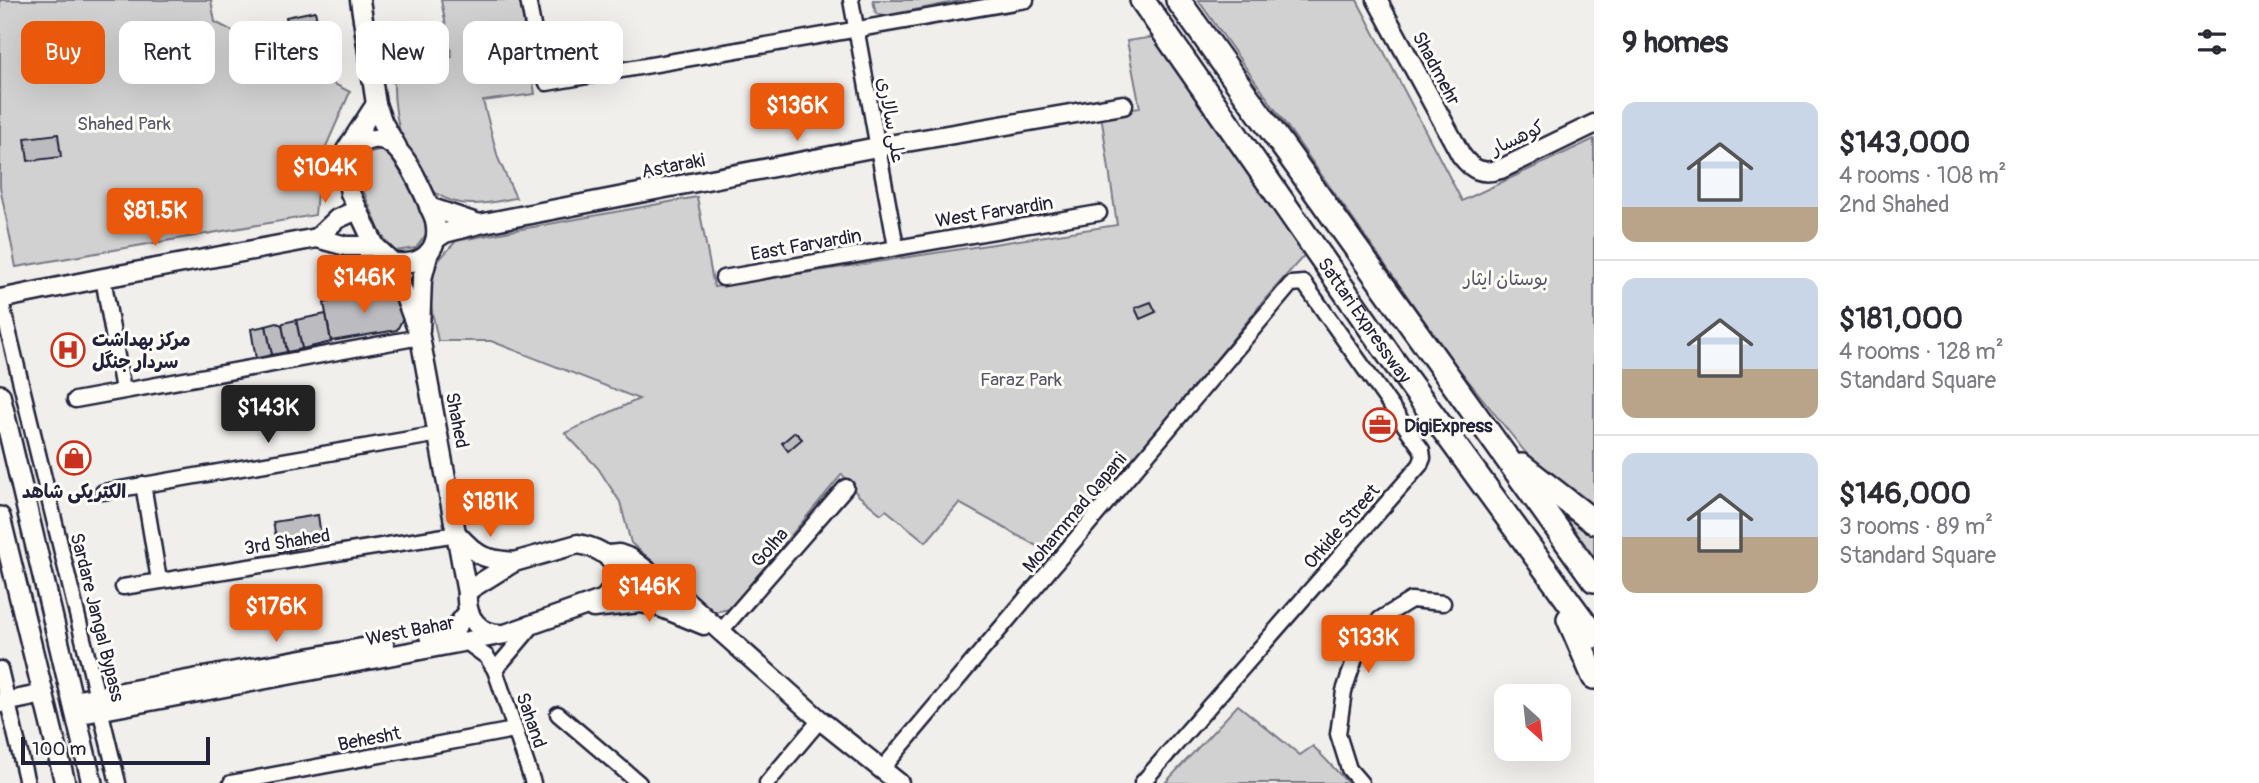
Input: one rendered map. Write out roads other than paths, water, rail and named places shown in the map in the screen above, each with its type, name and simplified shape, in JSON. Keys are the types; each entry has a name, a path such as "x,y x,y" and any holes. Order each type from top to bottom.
{"highway":[{"name":"Sattari Expressway","path":"1142,0 1392,359 1594,636"},
{"name":"Sattari Expressway","path":"1178,0 1594,580"},
{"path":"1500,447 1594,522"},
{"path":"1548,576 1594,677"}],"main road":[{"path":"0,395 92,783"},
{"path":"0,517 65,783"}],"street":[{"path":"360,0 376,104 383,123 429,206 437,228 422,279 420,337"},
{"path":"528,0 541,67 547,83 1027,0"},
{"name":"علی سالاری","path":"851,0 896,247"},
{"name":"Shadmehr","path":"1377,0 1461,155"},
{"path":"376,104 346,150 348,186 375,246 392,262 420,337"},
{"name":"Astaraki","path":"392,262 411,263 445,233 479,223 877,147 1123,105"},
{"name":"کوهسار","path":"1461,155 1469,166 1478,172 1489,173 1594,124"},
{"path":"345,168 354,148 365,140 379,138 397,147"},
{"path":"429,206 479,223"},
{"path":"317,238 337,219 357,210"},
{"name":"West Farvardin","path":"896,247 1099,213"},
{"path":"0,298 317,238 346,246 375,246"},
{"name":"East Farvardin","path":"723,278 896,247"},
{"path":"103,278 123,390"},
{"name":"Mohammad Qapani","path":"882,769 1291,284 1298,282"},
{"name":"Orkide Street","path":"1142,783 1420,465 1423,458 1422,450 1312,293 1304,283 1298,282"},
{"name":"Sardare Jangal Bypass","path":"0,298 118,783"},
{"path":"75,400 420,337"},
{"name":"Shahed","path":"420,337 467,602"},
{"path":"103,492 439,434"},
{"path":"143,484 159,580"},
{"name":"Golha","path":"720,632 846,487"},
{"path":"457,534 474,552 489,559 514,562 578,544 590,546 609,555 619,554 650,572 682,597 820,720 899,783"},
{"name":"3rd Shahed","path":"123,587 457,534"},
{"path":"580,609 604,599 611,591 615,568 609,555"},
{"name":"West Bahar","path":"74,708 452,632 482,580 514,562"},
{"path":"1361,783 1349,769 1338,734 1344,691 1360,643 1380,619 1411,600 1443,603"},
{"path":"467,602 475,624 495,635 505,634"},
{"path":"580,609 640,603 655,605 720,632"},
{"name":"West Bahar","path":"99,703 505,634 580,609"},
{"path":"465,641 487,657 495,670 533,625"},
{"path":"0,669 4,703 27,783"},
{"name":"Sahand","path":"495,670 533,783"},
{"path":"4,703 44,694"},
{"path":"558,714 639,783"},
{"path":"767,783 820,720"},
{"name":"Behesht","path":"231,783 514,730"}],"place":[{"name":"مرکز بهداشت سردار جنگل","path":"68,350"},
{"name":"DigiExpress","path":"1380,425"},
{"name":"الکتریکی شاهد","path":"74,458"}],"park label":[{"name":"Shahed Park","path":"124,123"},
{"name":"بوستان ایثار","path":"1506,278"},
{"name":"Faraz Park","path":"1021,379"}]}
